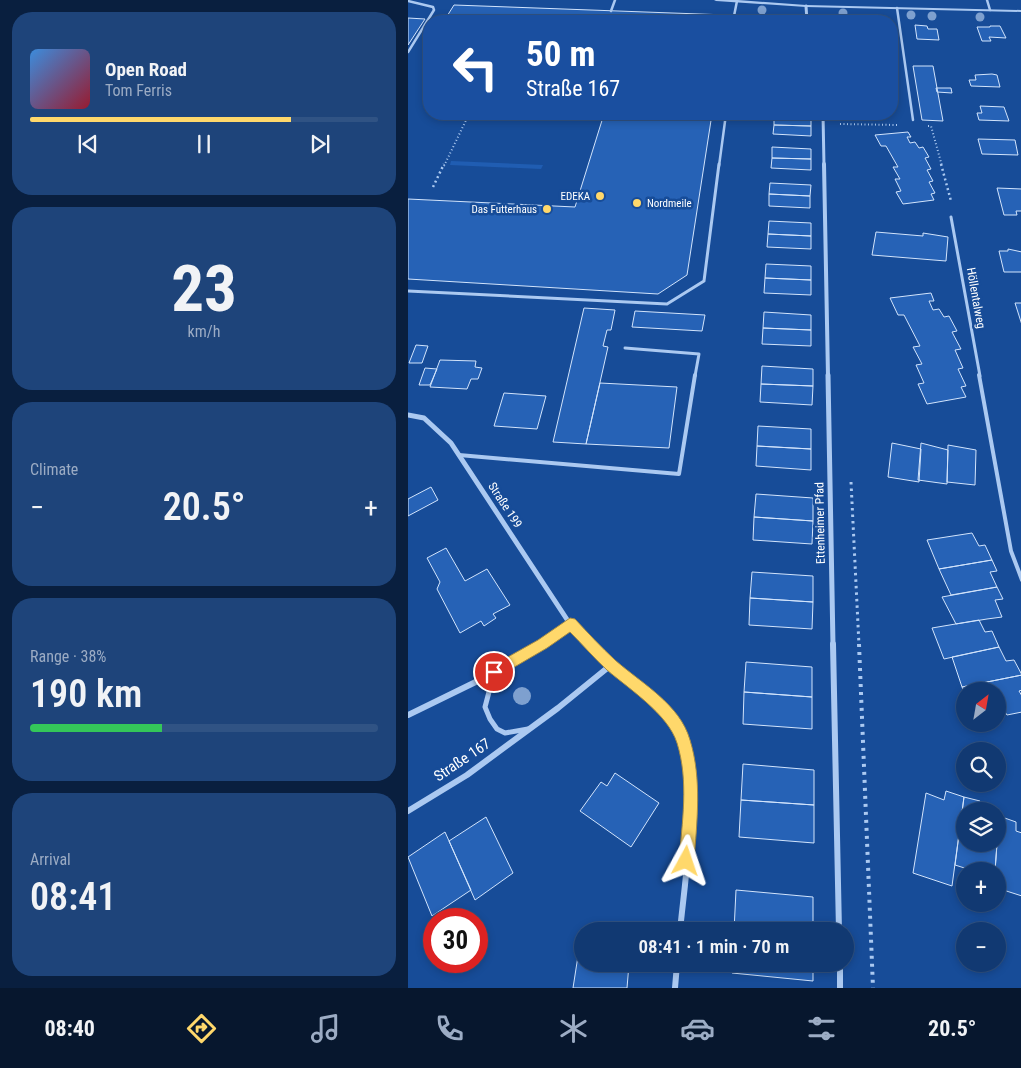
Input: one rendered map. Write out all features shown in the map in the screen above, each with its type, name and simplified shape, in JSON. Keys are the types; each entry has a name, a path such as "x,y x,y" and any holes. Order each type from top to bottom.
{"street":[{"path":"716,0 789,2 806,6 1022,11"},
{"path":"806,6 807,15"},
{"name":"Ettenheimer Pfad","path":"823,120 839,922"},
{"name":"Straße 199","path":"408,415 424,418 451,443 570,624"},
{"path":"408,715 465,689 543,644 570,624 611,665 646,693 671,719 683,739 688,762 691,808 681,922"},
{"name":"Straße 167","path":"408,811 467,775 611,665"},
{"path":"675,988 676,972"},
{"path":"840,972 840,988"}],"lane":[{"path":"610,11 615,0"},
{"path":"987,0 990,10"},
{"path":"408,1 432,7 434,10 431,15"},
{"path":"735,15 737,1"},
{"path":"896,8 897,15"},
{"path":"898,20 914,120"},
{"path":"408,52 423,28"},
{"path":"408,290 667,304 704,280 725,120"},
{"name":"Höllentalweg","path":"951,217 1011,551 1022,580"},
{"path":"459,455 679,474 699,354 625,348"},
{"name":"Straße 167","path":"494,672 485,708 496,729 505,733 530,728"}],"path":[{"path":"433,187 466,120"},
{"path":"837,133 837,123 903,125"},
{"path":"922,126 931,126 951,200 951,217"},
{"path":"851,474 864,737 873,988"}],"shaded area":[{"path":"451,161 543,165 541,169 450,165"}],"building":[{"path":"454,5 727,15 448,15"},
{"path":"408,18 423,19 423,22 408,45"},
{"path":"915,25 927,26 928,29 937,29 939,40 917,39"},
{"path":"1000,26 1006,38 989,37 991,41 982,41 977,27"},
{"path":"913,66 933,66 943,121 922,120"},
{"path":"975,75 997,75 1000,87 971,86 969,80 976,80"},
{"path":"936,88 951,88 952,93 937,92"},
{"path":"980,106 1004,107 1009,121 979,120 977,113 982,113"},
{"name":"Nordmeile","path":"602,120 711,120 687,275 658,294 408,279 408,199 575,207"},
{"path":"774,120 811,120 811,126 774,125"},
{"path":"774,125 811,126 811,136 773,134"},
{"path":"908,132 911,137 907,137 910,143 915,142 919,148 923,147 929,157 925,158 931,169 927,170 933,181 929,182 935,193 931,194 934,200 903,204 896,192 901,191 895,179 900,179 893,167 898,167 886,146 881,146 875,135"},
{"path":"978,139 1015,140 1018,155 982,154"},
{"path":"772,147 811,149 811,159 772,158"},
{"path":"772,158 811,159 811,170 771,168"},
{"path":"770,183 811,185 810,196 769,194"},
{"path":"997,188 1022,189 1022,211 1016,211 1017,215 1004,215"},
{"path":"769,194 810,196 810,208 769,206"},
{"path":"769,221 811,223 811,236 768,234"},
{"path":"876,232 923,236 923,233 948,237 946,261 872,255"},
{"path":"768,234 811,236 811,249 767,247"},
{"path":"1008,249 1022,252 1022,272 1004,272 999,251 1008,251"},
{"path":"766,264 811,266 811,280 765,278"},
{"path":"765,278 811,280 811,295 764,293"},
{"path":"931,293 934,301 929,301 933,310 939,309 944,317 949,316 957,331 952,332 961,349 955,350 963,368 958,369 966,386 961,387 966,397 927,404 918,384 924,383 916,365 922,364 913,347 920,346 904,315 898,315 890,298"},
{"path":"1015,303 1022,303 1022,325"},
{"path":"584,308 615,310 611,330 607,330 603,346 608,347 586,444 553,442"},
{"path":"635,311 705,315 702,331 632,327"},
{"path":"764,312 811,315 811,330 763,328"},
{"path":"763,328 811,330 811,346 762,344"},
{"path":"416,345 428,346 422,363 409,363"},
{"path":"440,360 476,361 475,367 482,368 478,379 471,379 467,389 430,387"},
{"path":"762,366 813,369 813,386 761,384"},
{"path":"425,368 437,369 430,385 419,385"},
{"path":"600,383 677,387 669,448 586,444"},
{"path":"761,384 813,386 812,405 760,402"},
{"path":"504,393 546,396 537,429 494,426"},
{"path":"758,426 811,429 811,449 757,446"},
{"path":"892,443 921,449 919,482 888,477"},
{"path":"921,443 948,450 947,484 918,480"},
{"path":"948,445 976,450 975,485 947,482"},
{"path":"757,446 811,449 811,470 756,466"},
{"path":"431,487 438,500 408,516 408,499"},
{"path":"756,494 813,498 813,521 754,517"},
{"path":"754,517 813,521 812,544 753,540"},
{"path":"972,533 979,546 985,545 992,560 939,569 927,540"},
{"path":"446,548 465,581 487,569 510,605 493,614 496,618 484,626 481,621 460,633 437,589 440,582 427,558"},
{"path":"992,560 997,571 990,572 997,587 951,595 939,569"},
{"path":"752,572 813,576 813,602 750,598"},
{"path":"997,587 1003,599 995,600 1002,617 956,624 942,597"},
{"path":"750,598 813,602 812,629 749,625"},
{"path":"979,620 985,632 992,631 999,647 944,659 932,628"},
{"path":"999,647 1006,661 1014,660 1022,675 987,682 960,682 952,657"},
{"path":"746,662 812,667 812,697 744,692"},
{"path":"1022,675 1022,690 1019,691 1022,696 1022,712 1007,715 1006,714 1006,682 987,682"},
{"path":"744,692 812,697 812,729 743,724"},
{"path":"743,764 814,770 814,805 741,800"},
{"path":"615,773 659,803 631,847 580,811 601,782 607,786"},
{"path":"946,791 964,797 963,802 956,802 957,852 952,886 913,873 926,793 944,800"},
{"path":"964,797 980,801 980,802 963,802"},
{"path":"741,800 814,805 814,843 739,837"},
{"path":"486,817 513,873 475,900 449,841"},
{"path":"1006,818 1016,822 1016,831 1022,833 1022,896 1006,891 1006,862 996,862 996,852 1006,852"},
{"path":"445,832 471,890 444,908 429,908 408,857"},
{"path":"957,852 996,852 996,862 956,862 955,865"},
{"path":"736,890 813,897 813,922 734,922"},
{"path":"575,972 628,972 627,988 573,988"},
{"path":"813,972 813,981 732,973"}],"place":[{"name":"EDEKA","path":"600,196"},
{"name":"Nordmeile","path":"637,203"},
{"name":"Das Futterhaus","path":"547,209"}],"route":[{"path":"494,672 543,644 570,624 611,665 646,693 671,719 683,739 688,762 691,808 686,861"}]}
